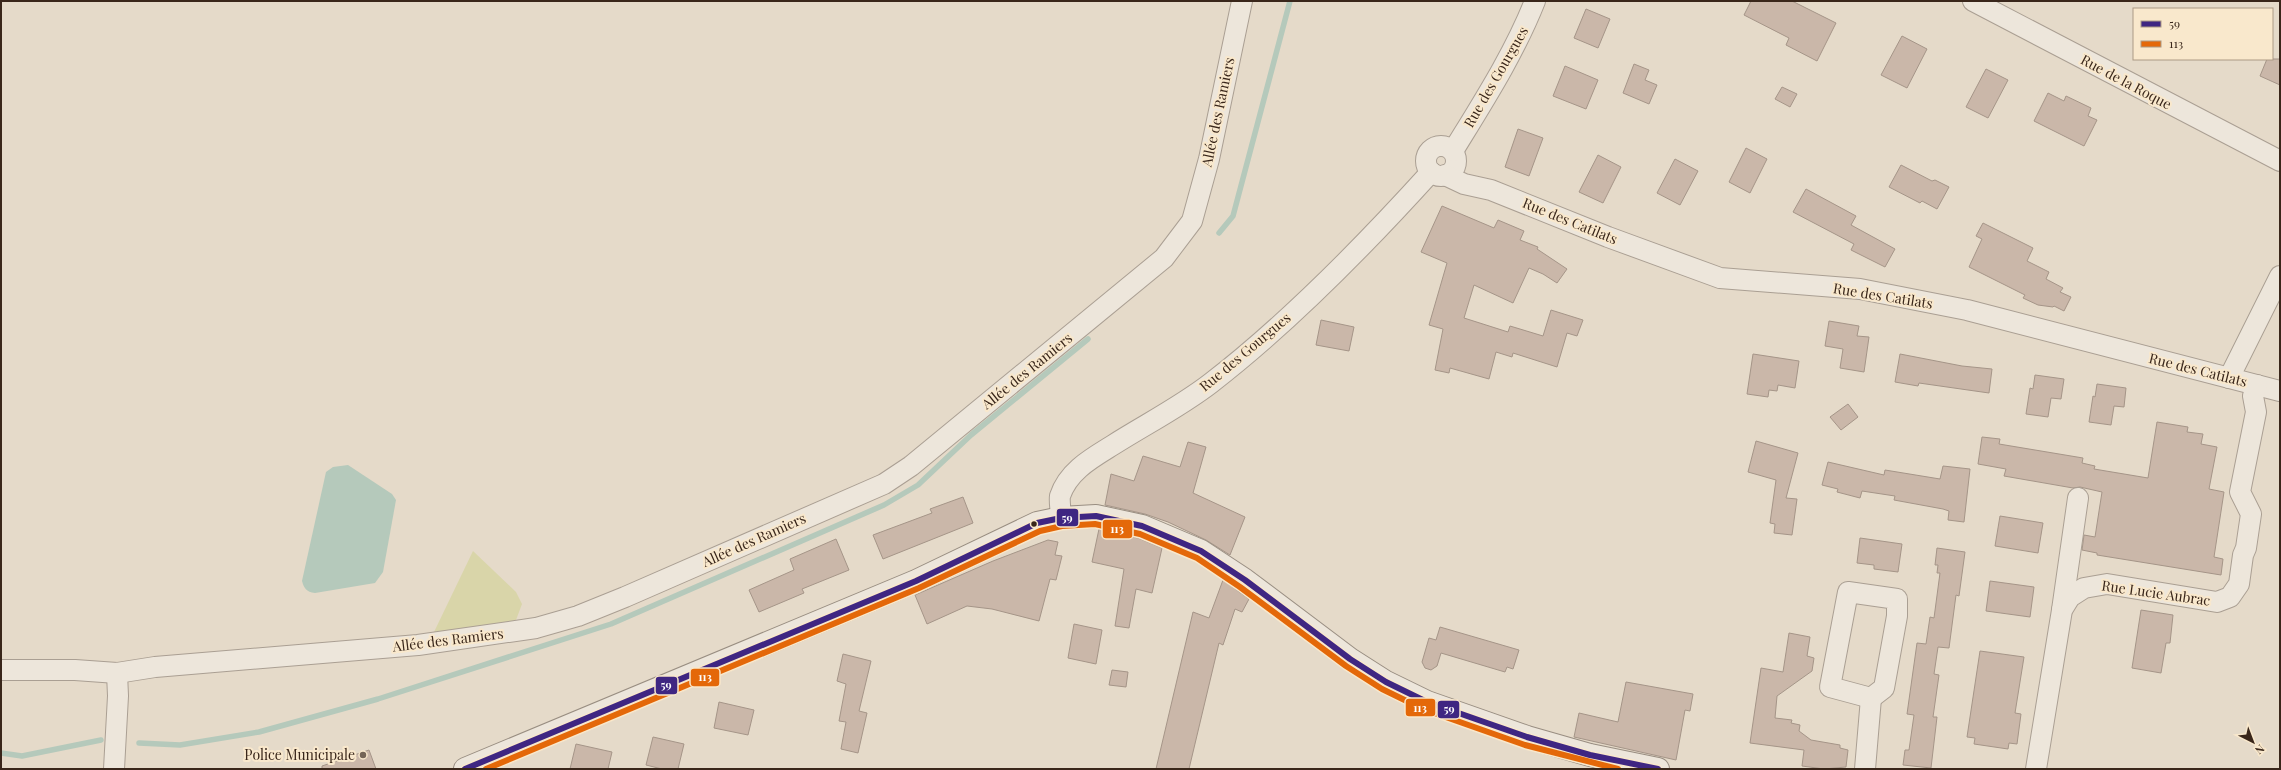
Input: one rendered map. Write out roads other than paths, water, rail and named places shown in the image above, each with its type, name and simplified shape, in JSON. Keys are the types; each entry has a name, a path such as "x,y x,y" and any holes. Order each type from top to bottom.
{"main road":[{"path":"465,769 916,581 1037,523 1061,518 1096,516 1119,520 1169,536 1201,551 1245,580 1350,659 1386,682 1427,702 1527,737 1590,755 1658,769"}],"street":[{"name":"Allée des Ramiers","path":"1,670 75,670 117,673 155,667 418,645 536,628 578,616 625,597 884,484 911,466 1164,258 1181,238 1192,221 1209,159 1242,1"},
{"name":"Rue des Gourgues","path":"1061,518 1060,497 1072,475 1084,463 1180,405 1210,384 1261,342 1446,165 1495,83 1525,26 1535,1"},
{"name":"Rue de la Roque","path":"1973,1 2280,161"},
{"name":"Rue des Catilats","path":"1446,165 1464,184 1491,190 1608,237 1720,278 1860,289 1967,310 2280,391"},
{"path":"2229,378 2280,276"},
{"name":"Rue Lucie Aubrac","path":"2062,610 2070,597 2084,588 2107,584 2217,602 2230,597 2239,584 2251,514 2240,492 2256,412 2253,396 2257,385"},
{"name":"Rue Lucie Aubrac","path":"2036,769 2062,610 2078,498"},
{"path":"1865,769 1871,698 1884,688 1897,616 1897,599 1848,592 1830,687 1871,698"},
{"path":"114,769 118,696 117,673"}],"waterway":[{"path":"1219,233 1233,216 1290,1"},
{"path":"139,743 180,745 259,732 378,699 611,624 884,505 918,485 971,435 1088,339"},
{"path":"1,753 22,756 101,740"}],"place":[{"name":"Police Municipale","path":"363,755"}]}
